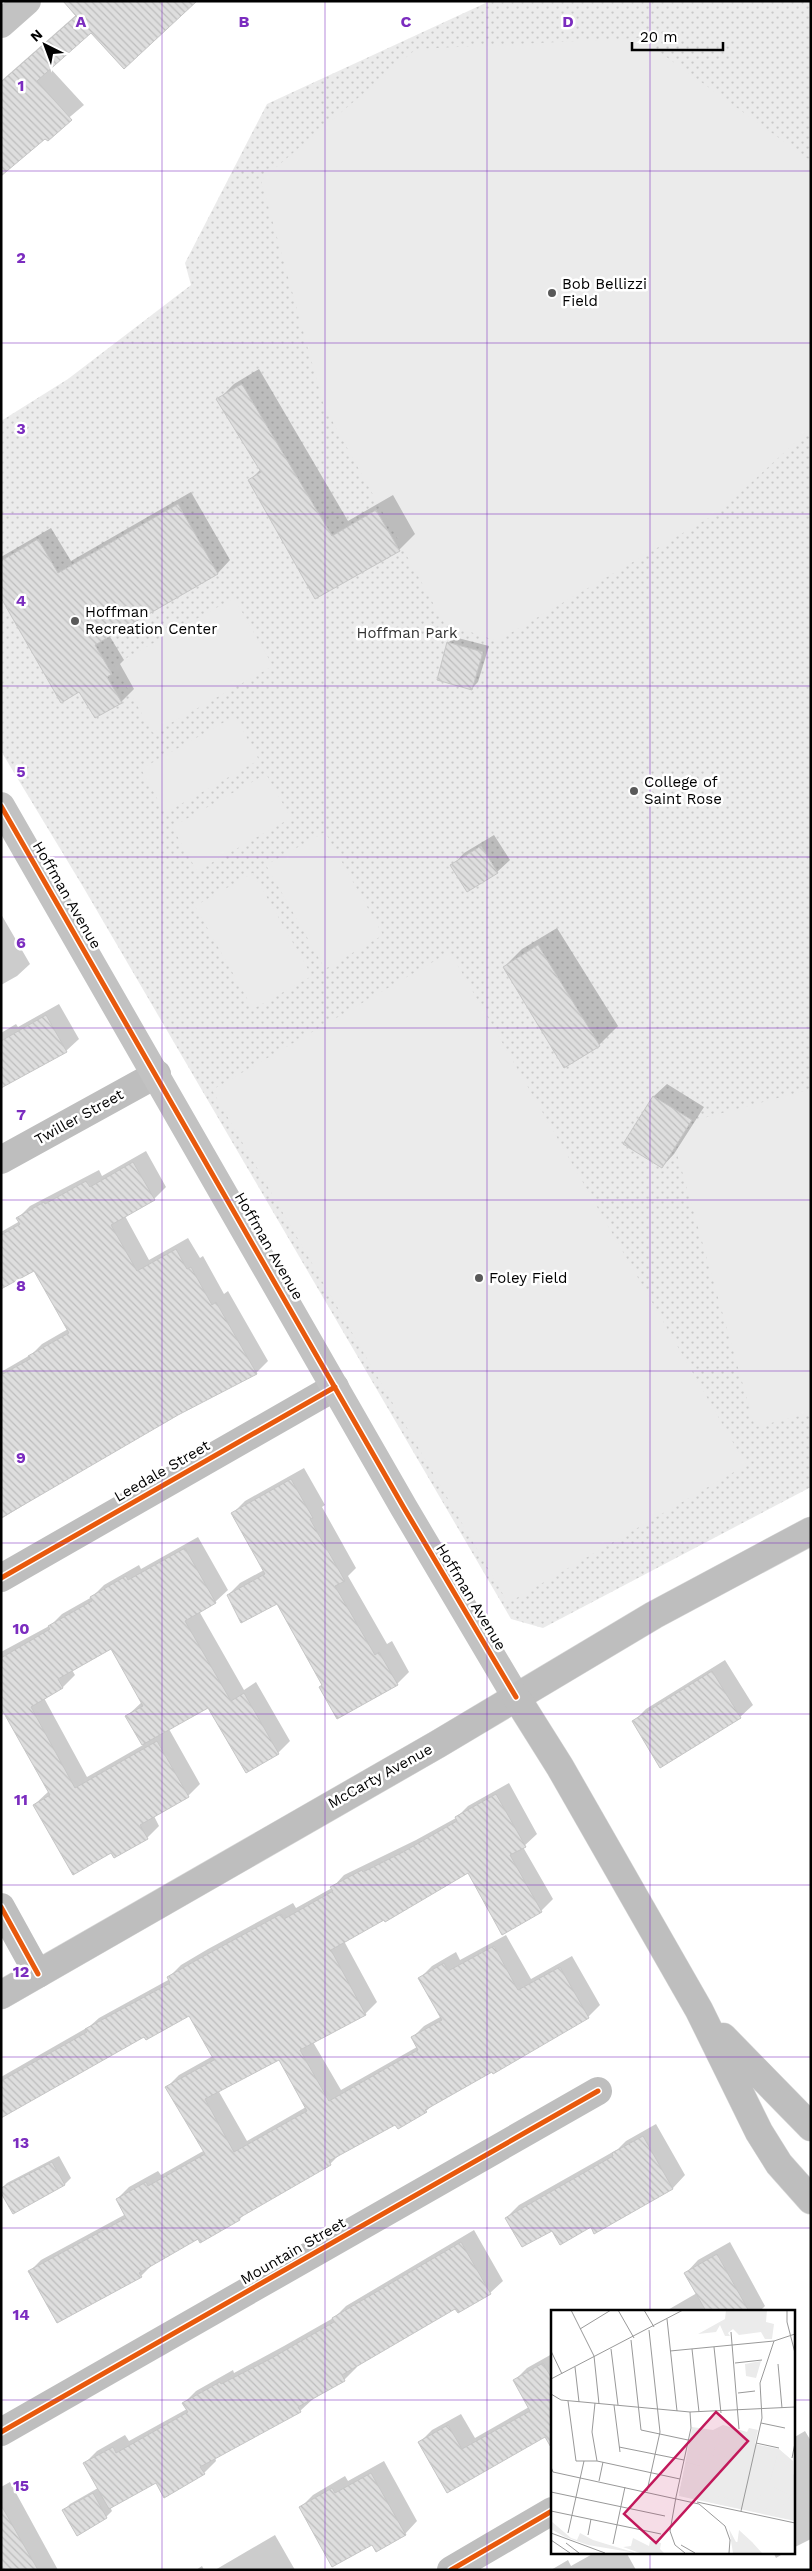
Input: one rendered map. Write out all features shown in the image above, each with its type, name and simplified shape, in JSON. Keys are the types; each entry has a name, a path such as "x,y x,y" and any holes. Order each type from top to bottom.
{"main road":[{"name":"Twiller Street","path":"1,1160 157,1074"},
{"name":"Leedale Street","path":"1,1578 335,1387"},
{"name":"McCarty Avenue","path":"1,1995 608,1642 759,1557 809,1532"},
{"path":"516,1697 560,1767 700,2010 759,2132 779,2164 811,2200"},
{"path":"1,1907 38,1974"},
{"path":"700,2010 746,2063 811,2127"},
{"name":"Mountain Street","path":"1,2432 598,2091"},
{"path":"451,2570 551,2512"}],"street":[{"path":"1,24 27,1"},
{"name":"Hoffman Avenue","path":"1,806 157,1074 335,1387 516,1697"}],"green space":[{"name":"Hoffman Park","path":"490,1 811,1 811,1487 543,1628 511,1619 82,885 1,751 1,421 68,379 191,285 185,263 267,104"},
{"name":"Bob Bellizzi Field","path":"640,38 811,161 811,428 719,512 497,641 444,623 324,406 261,180 416,49"},
{"path":"234,598 273,666 153,733 114,665"},
{"path":"235,716 259,760 165,813 141,769"},
{"path":"266,774 291,818 197,871 172,827"},
{"path":"325,832 383,935 325,969 266,865"},
{"path":"253,873 312,976 253,1009 195,906"},
{"name":"Foley Field","path":"450,952 746,1465 508,1603 212,1090"},
{"path":"811,1089 811,1413 755,1427 676,1150 696,1120"}],"building":[{"path":"63,1 197,1 124,69 91,33 37,81 72,120 48,141 45,139 1,176 1,82 76,16"},
{"path":"242,384 332,536 376,510 400,551 315,599 248,480 261,472 216,399"},
{"name":"Hoffman Recreation Center","path":"178,504 218,574 95,645 112,674 107,677 122,703 95,718 79,692 61,703 1,598 1,561 38,539 58,573"},
{"path":"447,642 483,652 472,690 437,680"},
{"path":"481,846 498,873 467,892 450,865"},
{"path":"538,945 600,1046 564,1068 503,967"},
{"path":"46,1015 67,1052 1,1088 1,1041"},
{"path":"653,1096 692,1120 662,1168 623,1144"},
{"path":"133,1162 155,1200 111,1225 137,1271 176,1249 187,1269 191,1267 212,1305 216,1302 257,1374 178,1415 1,1518 1,1375 30,1359 28,1356 69,1333 34,1271 1,1289 1,1235 20,1224 16,1218 44,1202 45,1204 86,1181 90,1187"},
{"path":"291,1479 313,1518 310,1519 345,1581 335,1586 375,1655 379,1652 398,1685 337,1719 319,1687 322,1685 277,1604 241,1623 227,1595 265,1574 231,1513"},
{"path":"185,1548 216,1603 185,1621 231,1701 244,1693 279,1754 246,1773 208,1708 142,1745 125,1716 143,1706 111,1649 58,1679 63,1688 31,1707 75,1788 157,1741 189,1797 140,1825 148,1839 114,1858 111,1853 73,1875 33,1805 50,1795 1,1708 1,1658 50,1629 48,1626 92,1601 90,1597 126,1576 128,1580"},
{"path":"712,1671 741,1718 660,1768 632,1721"},
{"path":"496,1794 526,1847 510,1855 542,1912 502,1935 468,1873 385,1922 384,1920 331,1950 366,2015 300,2050 329,2101 418,2050 411,2037 442,2020 418,1978 444,1963 448,1971 494,1946 518,1990 560,1967 589,2018 493,2074 492,2072 425,2110 427,2112 398,2129 395,2125 329,2161 331,2165 239,2218 240,2220 200,2243 198,2239 139,2273 142,2277 57,2323 28,2271 126,2218 116,2199 146,2182 148,2186 205,2154 165,2087 214,2060 189,2016 146,2040 144,2037 1,2118 1,2081 87,2032 85,2029 170,1983 167,1977 281,1914 284,1919 333,1891 330,1887 403,1852 457,1821 455,1817","holes":["279,2060 307,2111 234,2152 205,2099"]},
{"path":"643,2136 673,2189 594,2234 591,2227 560,2245 552,2231 522,2247 505,2218 613,2156 612,2153"},
{"path":"52,2162 65,2185 13,2214 1,2193 1,2188"},
{"path":"461,2242 491,2294 458,2313 455,2309 342,2375 345,2381 298,2407 301,2412 200,2467 205,2474 164,2498 156,2483 109,2509 83,2463 113,2447 116,2453 188,2412 182,2403 220,2382 221,2384 270,2359 334,2322 332,2318"},
{"path":"717,2254 748,2310 705,2310 684,2273"},
{"path":"543,2363 551,2377 551,2447 545,2437 447,2493 418,2442 448,2425 462,2449 530,2411 513,2380"},
{"path":"371,2473 406,2535 376,2552 372,2545 332,2567 299,2507 332,2488 335,2493"},
{"path":"93,2493 107,2518 77,2536 62,2510"},
{"path":"1,2505 38,2570 1,2570"}],"cycle path":[{"path":"1,806 404,1508 516,1697"},
{"path":"1,1578 335,1387"},
{"path":"1,1907 38,1974"},
{"path":"1,2432 598,2091"},
{"path":"451,2570 551,2512"}],"place":[{"name":"Bob Bellizzi Field","path":"552,293"},
{"name":"Hoffman Recreation Center","path":"75,621"},
{"name":"College of Saint Rose","path":"634,791"},
{"name":"Foley Field","path":"479,1278"}]}
